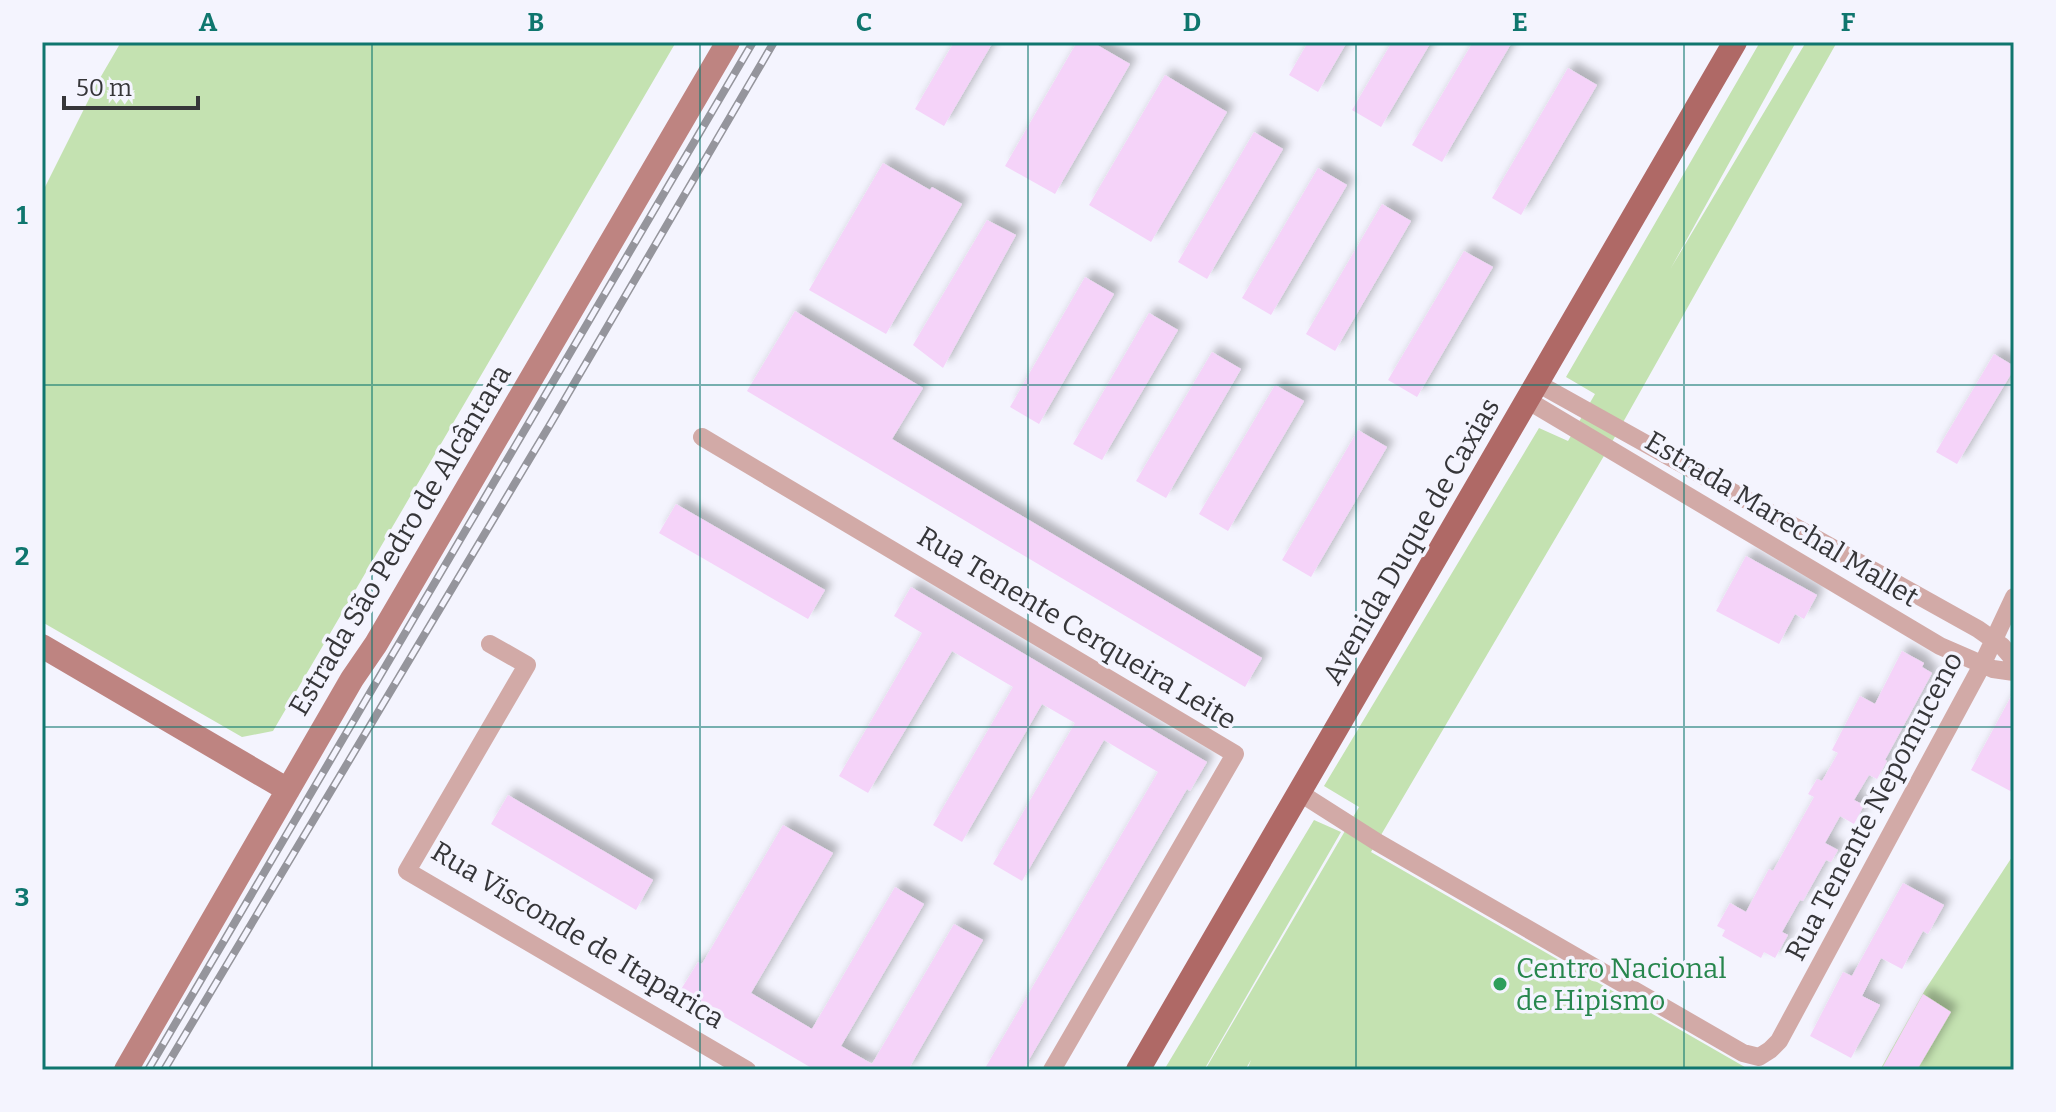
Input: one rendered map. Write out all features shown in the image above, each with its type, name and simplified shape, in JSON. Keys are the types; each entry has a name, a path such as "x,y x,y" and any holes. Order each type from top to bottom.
{"main road":[{"name":"Avenida Duque de Caxias","path":"1138,1070 1735,42"}],"street":[{"name":"Estrada São Pedro de Alcântara","path":"126,1070 728,42"},
{"name":"Estrada Marechal Mallet","path":"1532,392 1799,529 1995,640 2014,660"},
{"name":"Estrada Marechal Mallet","path":"1532,392 1783,553 1940,646 1982,665 2014,672"},
{"name":"Rua Tenente Cerqueira Leite","path":"702,437 1235,754 1052,1070"},
{"path":"1783,553 1799,529"},
{"name":"Rua Tenente Nepomuceno","path":"1300,793 1377,842 1743,1053 1759,1057 1779,1041 1982,665 2014,597"},
{"name":"Rua Visconde de Itaparica","path":"490,644 527,665 407,871 747,1070"},
{"path":"42,646 288,790"}],"green space":[{"path":"121,42 676,42 273,731 242,737 42,622 42,193"},
{"path":"1760,42 1796,42 1671,268 1806,42 1837,42 1608,449 1371,852 1750,1070 1247,1070 1251,1060 1245,1070 1205,1070 1359,807 1324,786 1539,428 1568,441 1595,394 1566,377"},
{"path":"1314,820 1341,832 1204,1070 1164,1070"},
{"path":"2014,854 2014,1070 1880,1070 1925,990"}],"building":[{"path":"954,42 993,42 944,126 915,109"},
{"path":"1077,42 1092,42 1130,64 1055,194 1005,166"},
{"path":"1308,42 1347,42 1318,92 1289,75"},
{"path":"1392,42 1431,42 1381,127 1352,110"},
{"path":"1473,42 1512,42 1442,162 1412,145"},
{"path":"1568,68 1597,85 1521,215 1492,198"},
{"path":"1165,75 1227,112 1151,242 1089,205"},
{"path":"1254,132 1283,149 1207,279 1178,262"},
{"path":"883,163 962,204 886,334 809,290"},
{"path":"1318,168 1347,185 1271,315 1242,298"},
{"path":"1382,204 1411,221 1335,351 1306,334"},
{"path":"987,220 1016,235 943,368 913,345"},
{"path":"1464,251 1493,267 1417,397 1388,380"},
{"path":"1085,277 1114,294 1039,424 1010,407"},
{"path":"795,311 923,388 892,439 1262,658 1245,687 747,391"},
{"path":"1149,313 1178,330 1102,460 1073,444"},
{"path":"1212,352 1241,369 1166,498 1136,481"},
{"path":"1994,354 2014,369 1957,464 1936,452"},
{"path":"1275,385 1304,401 1228,531 1199,514"},
{"path":"1358,430 1387,447 1311,577 1282,560"},
{"path":"676,504 825,590 808,619 659,533"},
{"path":"1746,556 1817,595 1804,619 1795,614 1779,644 1716,611"},
{"path":"911,587 1207,762 1190,791 1187,789 1023,1070 984,1070 1158,772 1104,740 1022,881 993,864 1075,723 1042,704 962,842 933,825 1013,687 952,651 868,793 839,776 922,633 894,616"},
{"path":"1902,651 1924,663 1922,667 1932,673 1877,779 1869,775 1854,800 1864,805 1854,824 1840,816 1825,843 1838,850 1831,862 1826,860 1803,901 1800,900 1782,932 1788,935 1775,958 1764,952 1761,958 1722,936 1725,930 1717,926 1730,903 1746,912 1814,797 1808,794 1817,779 1822,781 1838,753 1832,750 1860,696 1875,704"},
{"path":"2014,691 2014,793 1971,770"},
{"path":"508,795 653,880 636,910 491,824"},
{"path":"783,825 833,853 751,993 812,1029 895,887 924,904 841,1046 872,1064 954,924 983,940 908,1070 815,1070 680,991 698,962 702,964"},
{"path":"1903,883 1944,905 1928,934 1923,931 1902,969 1881,958 1862,996 1880,1005 1851,1058 1810,1036 1843,972 1852,976"},
{"path":"1923,994 1951,1012 1917,1070 1881,1070"}],"railway":[{"path":"148,1070 753,42"},
{"path":"164,1070 551,423 774,42"}],"place":[{"name":"Centro Nacional de Hipismo","path":"1500,984"}]}
